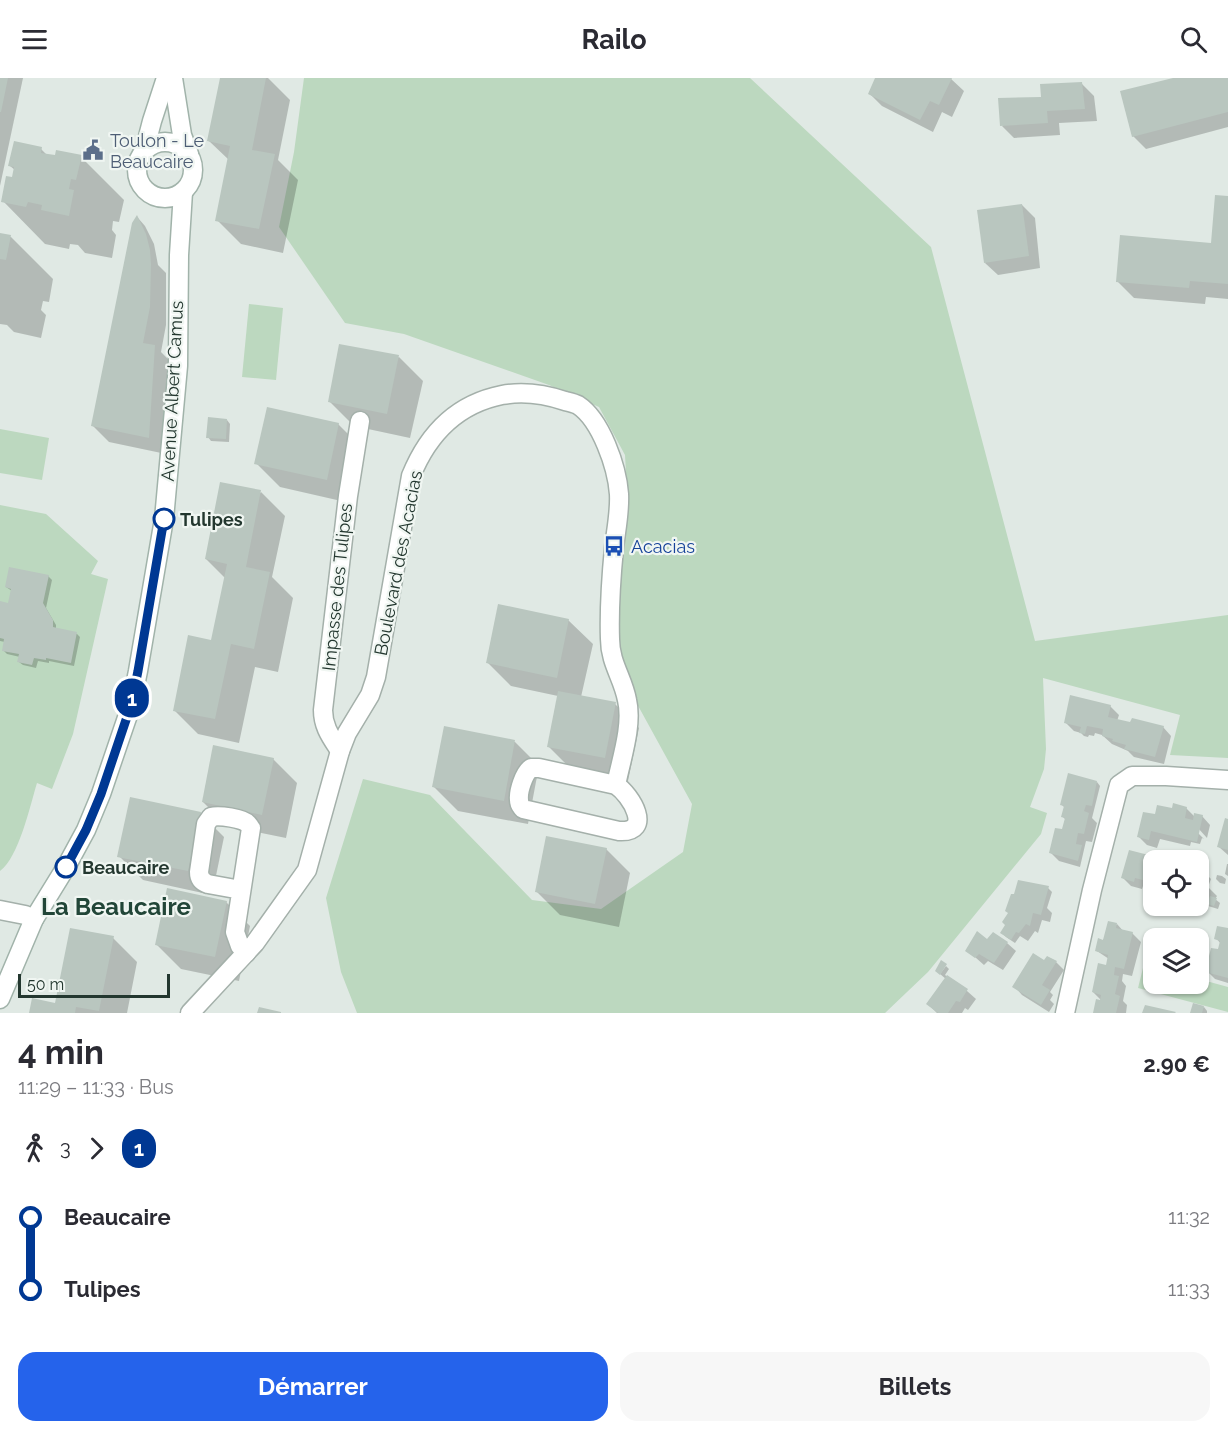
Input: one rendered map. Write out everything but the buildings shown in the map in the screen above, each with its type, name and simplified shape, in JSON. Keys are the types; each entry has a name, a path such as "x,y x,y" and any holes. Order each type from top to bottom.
{"street":[{"path":"144,152 166,78"},
{"path":"173,78 182,135 193,165 190,184 183,192 173,197 161,198 146,191 137,177 139,159 151,146 168,142 184,149 189,156"},
{"name":"Avenue Albert Camus","path":"0,999 34,919 86,830 101,794 131,705 164,519 178,366 179,255 183,192"},
{"name":"Avenue Albert Camus","path":"161,198 167,209 179,255"},
{"name":"Boulevard des Acacias","path":"190,1013 255,943 307,870 340,750 347,733 370,695 376,677 411,476 421,454 446,422 492,397 514,393 536,393 578,405 592,418 612,459 619,493 619,508 610,591 610,640 613,662 625,691 629,712 616,785"},
{"name":"Impasse des Tulipes","path":"340,750 327,730 323,710 348,496 360,421"},
{"path":"531,768 616,785 621,788 636,811 638,820 635,828 629,831 619,831 527,810 521,807 519,801 525,774 531,768"},
{"path":"1065,1013 1092,890 1119,785 1132,776 1228,780"},
{"path":"241,890 235,932 240,946 246,953"},
{"path":"0,910 34,919"}],"green space":[{"path":"304,78 750,78 931,247 1035,641 1228,615 1228,758 1170,755 1180,715 1043,678 1046,749 1044,769 1030,807 1047,813 1041,834 928,972 885,1013 357,1013 341,972 326,898 363,779 430,795 532,900 601,909 683,852 692,804 619,671 607,631 628,508 625,455 599,407 549,385 404,334 345,323 279,227 294,152"},
{"path":"249,304 283,308 276,380 242,377"},
{"path":"0,429 49,438 42,480 0,473"},
{"path":"0,505 46,514 98,561 91,574 108,579 73,734 52,789 37,783 13,855 0,871"},
{"path":"1143,968 1143,989 1138,988"},
{"path":"1209,982 1228,987 1228,1012 1160,994 1209,994"}],"bus line":[{"name":"1","path":"66,867 86,830 101,794 131,705 164,519"}],"place":[{"name":"Toulon - Le Beaucaire","path":"93,150"},
{"name":"Tulipes","path":"164,519"},
{"name":"Acacias","path":"614,546"},
{"name":"Beaucaire","path":"66,867"}],"district":[{"name":"La Beaucaire","path":"116,906"}]}
